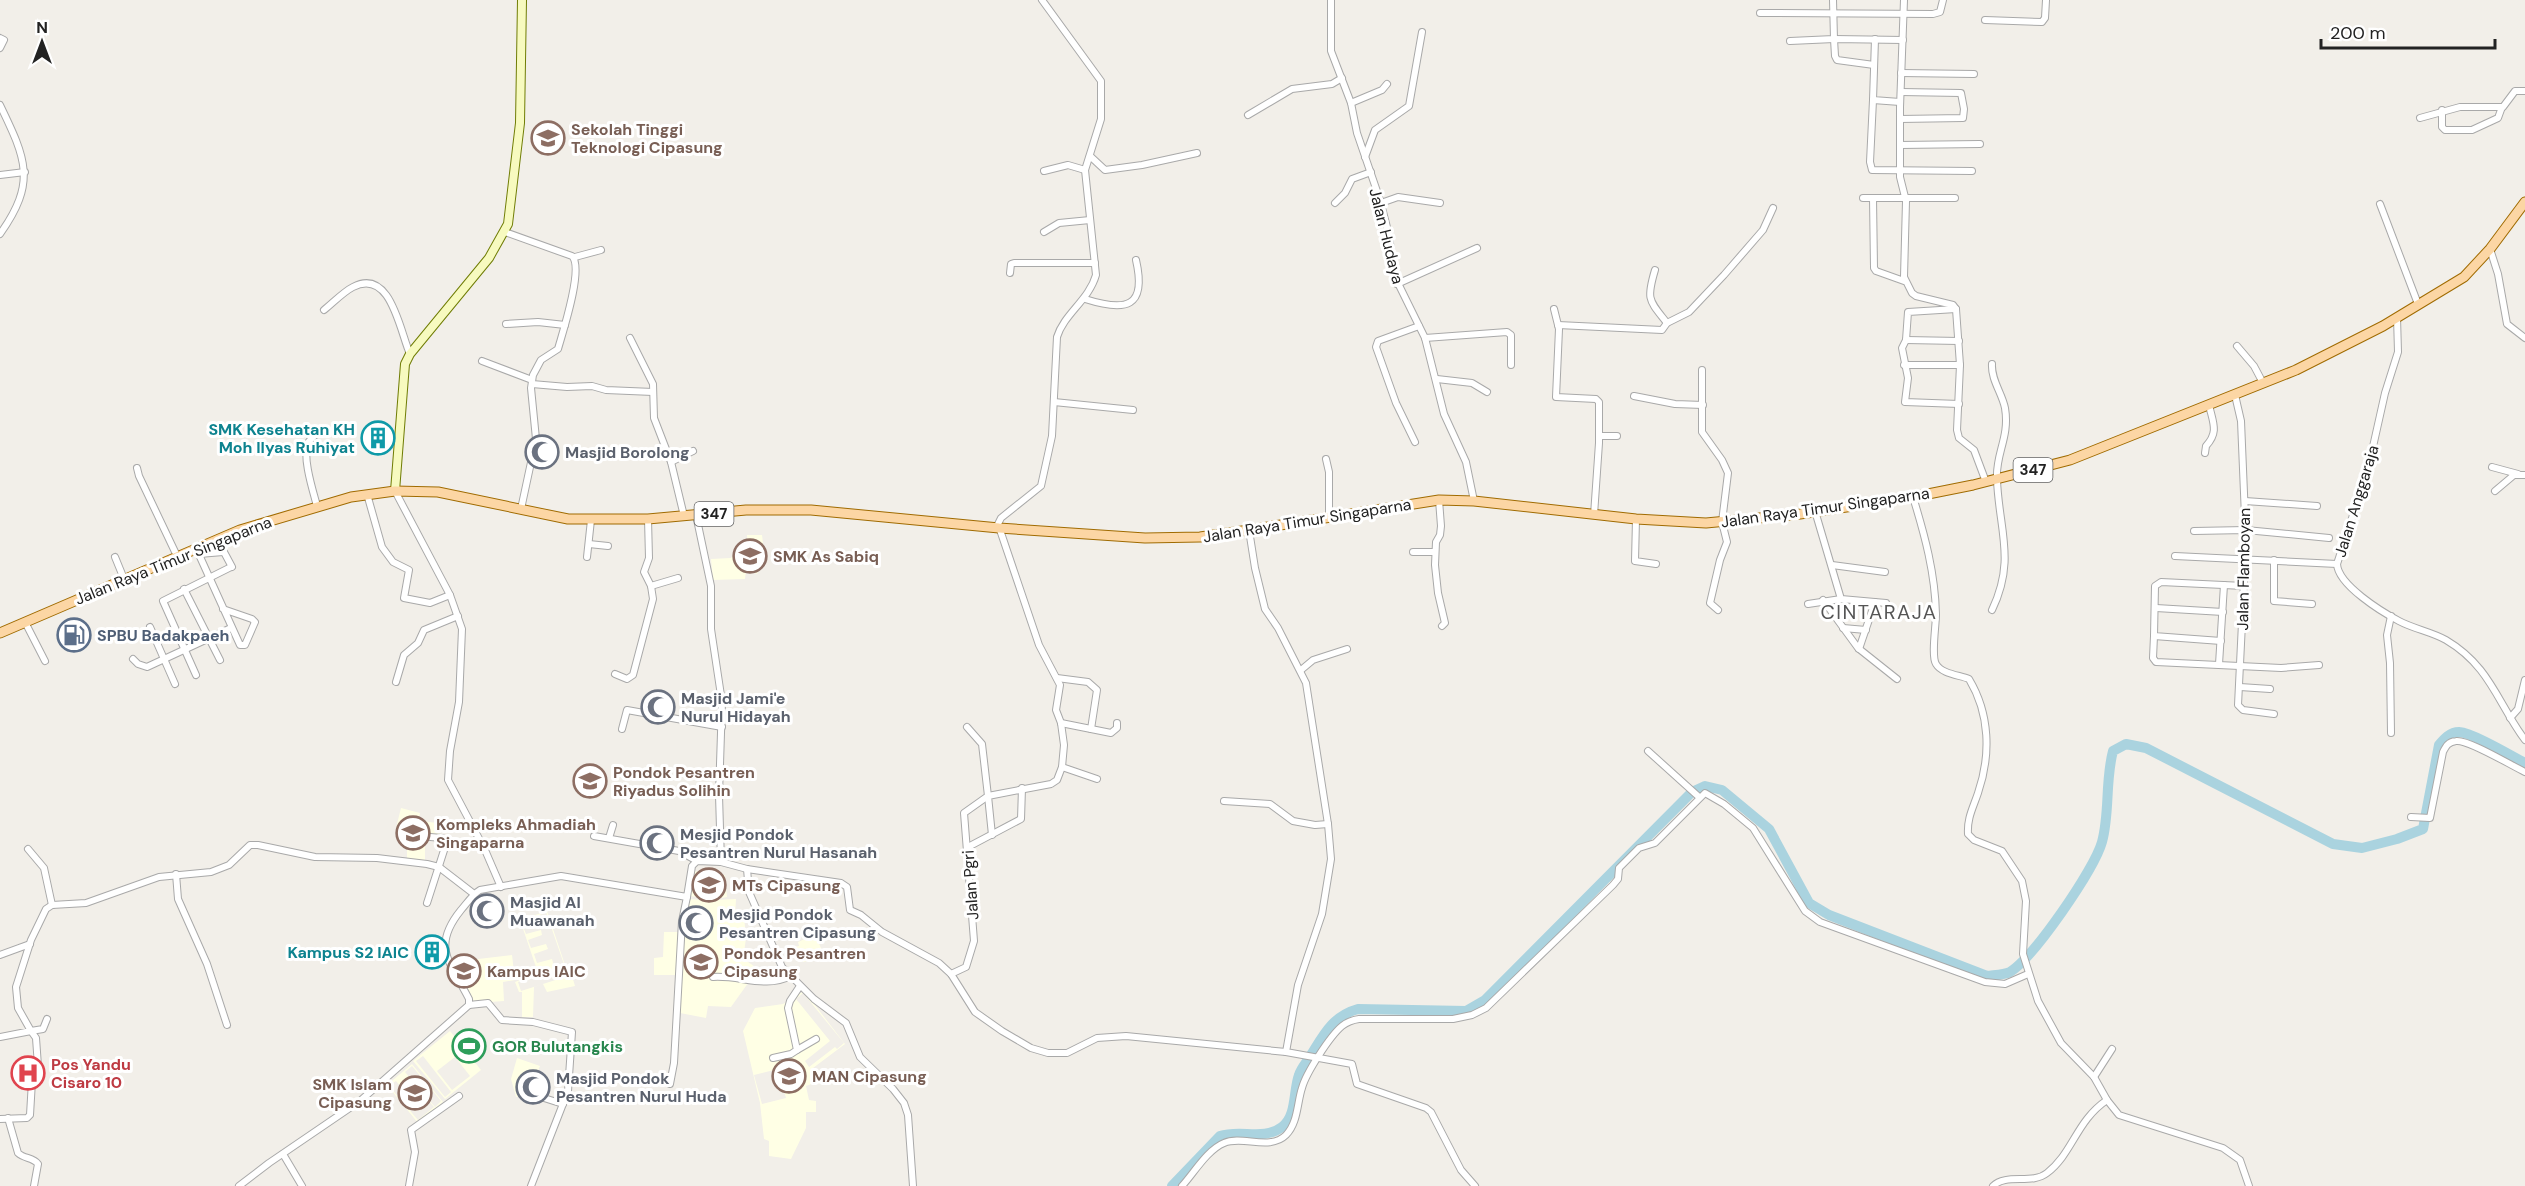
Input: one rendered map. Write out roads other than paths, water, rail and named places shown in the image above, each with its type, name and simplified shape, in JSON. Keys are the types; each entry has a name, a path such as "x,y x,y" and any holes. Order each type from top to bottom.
{"main road":[{"path":"395,491 404,369 410,354 489,258 505,232 511,212 520,123 522,0"},
{"name":"Jalan Raya Timur Singaparna","path":"0,633 177,556 197,551 217,539 317,506 367,494 395,491 438,492 568,519 648,519 746,510 811,510 999,528 1145,538 1200,537 1439,501 1471,501 1681,523 1722,522 1913,496 1986,482 2070,460 2296,370 2397,317 2464,277 2490,249 2525,202"}],"street":[{"path":"988,796 1050,784 1059,777 1062,767 1064,738 1056,710 1060,688 1058,678 1039,645 999,528 1001,518 1041,486 1051,442 1057,338 1060,328 1094,284 1096,275 1085,170 1101,119 1101,81 1042,0"},
{"name":"Jalan Hudaya","path":"1331,0 1330,40 1334,61 1351,104 1365,158 1381,203 1397,284 1425,338 1444,414 1466,462 1471,501"},
{"path":"1833,0 1837,60 1874,65"},
{"path":"1904,0 1900,92 1900,170 1905,198 1904,281 1912,293 1953,304 1956,309 1960,365 1957,430 1959,438 1974,450 1986,482"},
{"path":"1760,13 1940,12 1943,0"},
{"path":"1985,20 2043,22 2046,0"},
{"path":"1365,158 1375,130 1409,106 1422,32"},
{"path":"0,38 4,40 0,48"},
{"path":"1875,39 1872,170 1972,171"},
{"path":"1790,41 1903,40"},
{"path":"1901,73 1974,74"},
{"path":"1248,115 1292,89 1332,84 1342,78"},
{"path":"1351,104 1382,90 1387,84"},
{"path":"2442,110 2442,127 2445,130 2472,130 2486,121 2498,118 2502,107 2515,91 2525,91"},
{"path":"1900,92 1961,93 1964,114 1963,118 1900,119"},
{"path":"1873,100 1900,102"},
{"path":"0,105 14,134 26,172 22,197 13,216 0,234"},
{"path":"2420,118 2442,110 2471,106 2502,107"},
{"path":"1900,145 1980,144"},
{"path":"1090,156 1105,170 1142,165 1197,153"},
{"path":"1044,171 1068,165 1085,170"},
{"path":"0,175 26,172"},
{"path":"1335,202 1345,193 1352,179 1371,172"},
{"path":"1381,203 1398,197 1440,203"},
{"path":"1863,198 1954,198"},
{"path":"1873,198 1874,268 1876,271 1904,281"},
{"path":"2380,204 2418,304"},
{"path":"1558,325 1662,330 1667,323 1689,312 1724,275 1763,230 1773,208"},
{"path":"1044,232 1059,223 1090,220"},
{"path":"505,232 575,257 601,250"},
{"path":"1397,284 1477,248"},
{"path":"2490,249 2498,274 2507,324 2525,338"},
{"path":"521,509 536,439 532,382 541,360 558,349 576,278 575,257"},
{"path":"1085,298 1107,306 1130,302 1137,295 1140,286 1136,260"},
{"path":"1010,273 1011,264 1014,263 1095,262"},
{"path":"1655,270 1650,289 1650,302 1667,323"},
{"path":"324,310 352,287 363,284 377,286 390,297 410,354"},
{"path":"1554,309 1558,325 1556,397 1598,401 1599,436 1594,515"},
{"path":"1956,309 1908,312 1906,340 1903,344 1904,365 1908,378 1905,402 1959,404"},
{"name":"Jalan Anggaraja","path":"2397,317 2398,352 2385,393 2368,469 2337,564 2339,574 2343,580 2391,616 2446,640 2471,659 2489,678 2510,718 2525,740"},
{"path":"507,324 538,322 565,325"},
{"path":"1415,442 1396,403 1376,347 1378,341 1419,326"},
{"path":"1425,338 1507,332 1511,335 1511,365"},
{"path":"630,338 651,381 654,418 671,462 684,516"},
{"path":"1906,340 1959,341"},
{"path":"2237,346 2254,366 2263,383"},
{"path":"482,361 532,382 567,387 592,386 606,390 653,392"},
{"path":"1992,364 1992,372 2005,405 2006,427 1996,479 2004,531 2004,569 1998,596 1992,610"},
{"path":"1904,365 1960,365"},
{"path":"1702,370 1702,432 1722,460 1728,473 1722,522 1726,542 1710,603 1718,610"},
{"path":"1437,379 1466,381 1487,392"},
{"name":"Jalan Flamboyan","path":"2235,394 2241,421 2246,530 2240,709 2274,714"},
{"path":"1634,396 1675,404 1703,405"},
{"path":"1054,402 1133,410"},
{"path":"2205,453 2206,446 2215,435 2209,405"},
{"path":"317,506 310,480 307,449 310,440 318,432"},
{"path":"1599,436 1617,436"},
{"path":"671,462 693,451"},
{"path":"1326,459 1329,472 1329,517"},
{"path":"2493,467 2521,474"},
{"path":"138,468 139,476 177,556"},
{"path":"2495,491 2521,474"},
{"path":"395,491 450,595 462,629 462,666 448,780 485,850 501,887"},
{"path":"367,494 382,547 393,562 409,570 404,598 430,603 450,595"},
{"path":"1913,496 1934,578 1936,632 1934,659 1937,666 1944,671 1969,679 1975,689 1987,727 1985,766 1978,794 1969,813 1968,834 1974,840 2001,851 2022,880 2026,901 2023,954 2027,972 2050,1026 2061,1043 2094,1077 2107,1100 2124,1118 2223,1148 2240,1160 2249,1186"},
{"path":"1439,501 1441,526 1435,552 1438,593 1445,623 1442,626"},
{"path":"2245,501 2318,506"},
{"path":"1815,511 1841,599"},
{"path":"696,515 711,586 711,629 720,678 721,862"},
{"path":"615,674 627,679 633,675 651,610 653,592 644,572 649,558 648,519"},
{"path":"1636,519 1635,561 1656,564"},
{"path":"587,557 591,520"},
{"path":"1249,530 1265,609 1301,670 1310,697 1331,859 1322,914 1298,985 1286,1052"},
{"path":"2194,531 2246,530 2330,538"},
{"path":"196,675 163,601 231,567 217,539"},
{"path":"589,544 608,546"},
{"path":"223,552 197,551 231,628 242,646 247,642 255,622 223,609"},
{"path":"1413,552 1435,552"},
{"path":"2175,556 2337,564"},
{"path":"115,557 124,579"},
{"path":"2274,560 2274,601 2312,604"},
{"path":"1832,565 1885,572"},
{"path":"651,586 678,578"},
{"path":"2244,586 2159,583 2156,586 2153,658 2156,662 2281,668 2319,665"},
{"path":"2219,664 2224,585"},
{"path":"184,589 220,660"},
{"path":"1808,604 1822,600 1841,599 1886,603"},
{"path":"1822,600 1859,649 1897,679"},
{"path":"1859,649 1875,602"},
{"path":"2156,608 2223,612"},
{"path":"396,682 404,654 418,643 426,628 458,616"},
{"path":"2391,616 2387,636 2390,654 2391,733"},
{"path":"25,622 45,661"},
{"path":"150,627 175,684"},
{"path":"133,659 138,664 147,667 231,628"},
{"path":"1843,628 1866,630"},
{"path":"2154,636 2221,640"},
{"path":"1301,670 1318,658 1347,649"},
{"path":"1058,678 1088,682 1097,690 1091,729"},
{"path":"2510,718 2518,709 2525,680"},
{"path":"2240,687 2270,689"},
{"path":"622,729 627,710 722,727"},
{"path":"1061,723 1111,733 1117,728 1117,723"},
{"path":"967,727 982,744 992,835"},
{"path":"2411,817 2430,818 2443,752 2447,744 2452,741 2464,741 2525,772"},
{"path":"1648,751 1695,794"},
{"path":"1062,767 1097,779"},
{"path":"968,847 1021,819 1022,788"},
{"path":"1182,1186 1212,1152 1224,1143 1234,1140 1276,1141 1285,1136 1294,1124 1302,1086 1318,1057 1337,1031 1351,1021 1374,1018 1453,1018 1472,1015 1486,1008 1613,885 1618,879 1619,868 1639,848 1655,843 1695,794 1705,793 1713,796 1753,828 1805,911 1820,922 1985,982 2005,984 2027,972"},
{"name":"Jalan Pgri","path":"951,975 966,968 974,941 964,813 988,796"},
{"path":"1224,801 1270,804 1293,821 1315,825 1328,824"},
{"path":"609,838 613,825"},
{"path":"407,835 442,838 447,841 427,903"},
{"path":"594,836 679,851 697,861 721,862 747,869 842,883 847,887 850,910 861,915 882,932 939,963 951,975 975,1012 1031,1048 1048,1053 1067,1053 1105,1036 1172,1040 1286,1052 1352,1064 1357,1084 1426,1108 1431,1113 1461,1170 1475,1186"},
{"path":"0,1119 30,1116 33,1081 38,1066 36,1038 18,1008 16,987 30,944 46,909 52,905 87,903 159,877 211,872 229,866 250,845 315,857 377,858 439,867 474,894"},
{"path":"28,849 44,868 52,905"},
{"path":"670,1084 674,1063 682,921 692,866 697,861"},
{"path":"747,869 749,892 779,962 800,986 846,1023 860,1057 890,1085 904,1103 908,1115 913,1186"},
{"path":"176,874 178,899 207,964 227,1026"},
{"path":"469,1002 446,953 444,943 449,927 474,894 480,890 561,876 687,897"},
{"path":"0,954 30,944"},
{"path":"713,977 741,978 754,983 791,976"},
{"path":"797,1050 788,1008 790,1000 800,986"},
{"path":"239,1186 360,1101 469,1002 488,1003 502,1020 533,1022 572,1032 569,1087 531,1186"},
{"path":"0,1037 43,1029 47,1019"},
{"path":"773,1058 791,1054 816,1038"},
{"path":"2094,1077 2112,1049"},
{"path":"410,1186 415,1152 411,1130 459,1095"},
{"path":"544,1098 562,1104"},
{"path":"1993,1186 1999,1181 2037,1178 2048,1172 2062,1156 2088,1115 2107,1100"},
{"path":"8,1118 18,1153 22,1157 35,1160 38,1164 34,1186"},
{"path":"280,1156 302,1186"}],"waterway":[{"path":"1172,1186 1220,1136 1267,1133 1282,1127 1290,1116 1301,1070 1325,1033 1342,1016 1358,1009 1466,1011 1485,1000 1692,792 1705,786 1722,790 1769,829 1809,903 1829,915 1987,976 2008,973 2021,963 2048,932 2088,872 2102,842 2113,751 2126,744 2146,748 2333,844 2362,848 2397,839 2423,829 2439,745 2450,735 2456,732 2465,733 2525,763"}],"place":[{"name":"Sekolah Tinggi Teknologi Cipasung","path":"548,138"},
{"name":"SMK Kesehatan KH Moh Ilyas Ruhiyat","path":"378,438"},
{"name":"Masjid Borolong","path":"542,452"},
{"name":"SMK As Sabiq","path":"750,556"},
{"name":"SPBU Badakpaeh","path":"74,635"},
{"name":"Masjid Jami'e Nurul Hidayah","path":"658,707"},
{"name":"Pondok Pesantren Riyadus Solihin","path":"590,781"},
{"name":"Kompleks Ahmadiah Singaparna","path":"413,833"},
{"name":"Mesjid Pondok Pesantren Nurul Hasanah","path":"657,843"},
{"name":"MTs Cipasung","path":"709,885"},
{"name":"Masjid Al Muawanah","path":"487,911"},
{"name":"Mesjid Pondok Pesantren Cipasung","path":"696,923"},
{"name":"Kampus S2 IAIC","path":"432,952"},
{"name":"Pondok Pesantren Cipasung","path":"701,962"},
{"name":"Kampus IAIC","path":"464,971"},
{"name":"GOR Bulutangkis","path":"469,1046"},
{"name":"Pos Yandu Cisaro 10","path":"28,1073"},
{"name":"MAN Cipasung","path":"789,1076"},
{"name":"Masjid Pondok Pesantren Nurul Huda","path":"533,1087"},
{"name":"SMK Islam Cipasung","path":"415,1093"}],"district":[{"name":"CINTARAJA","path":"1879,612"}]}
